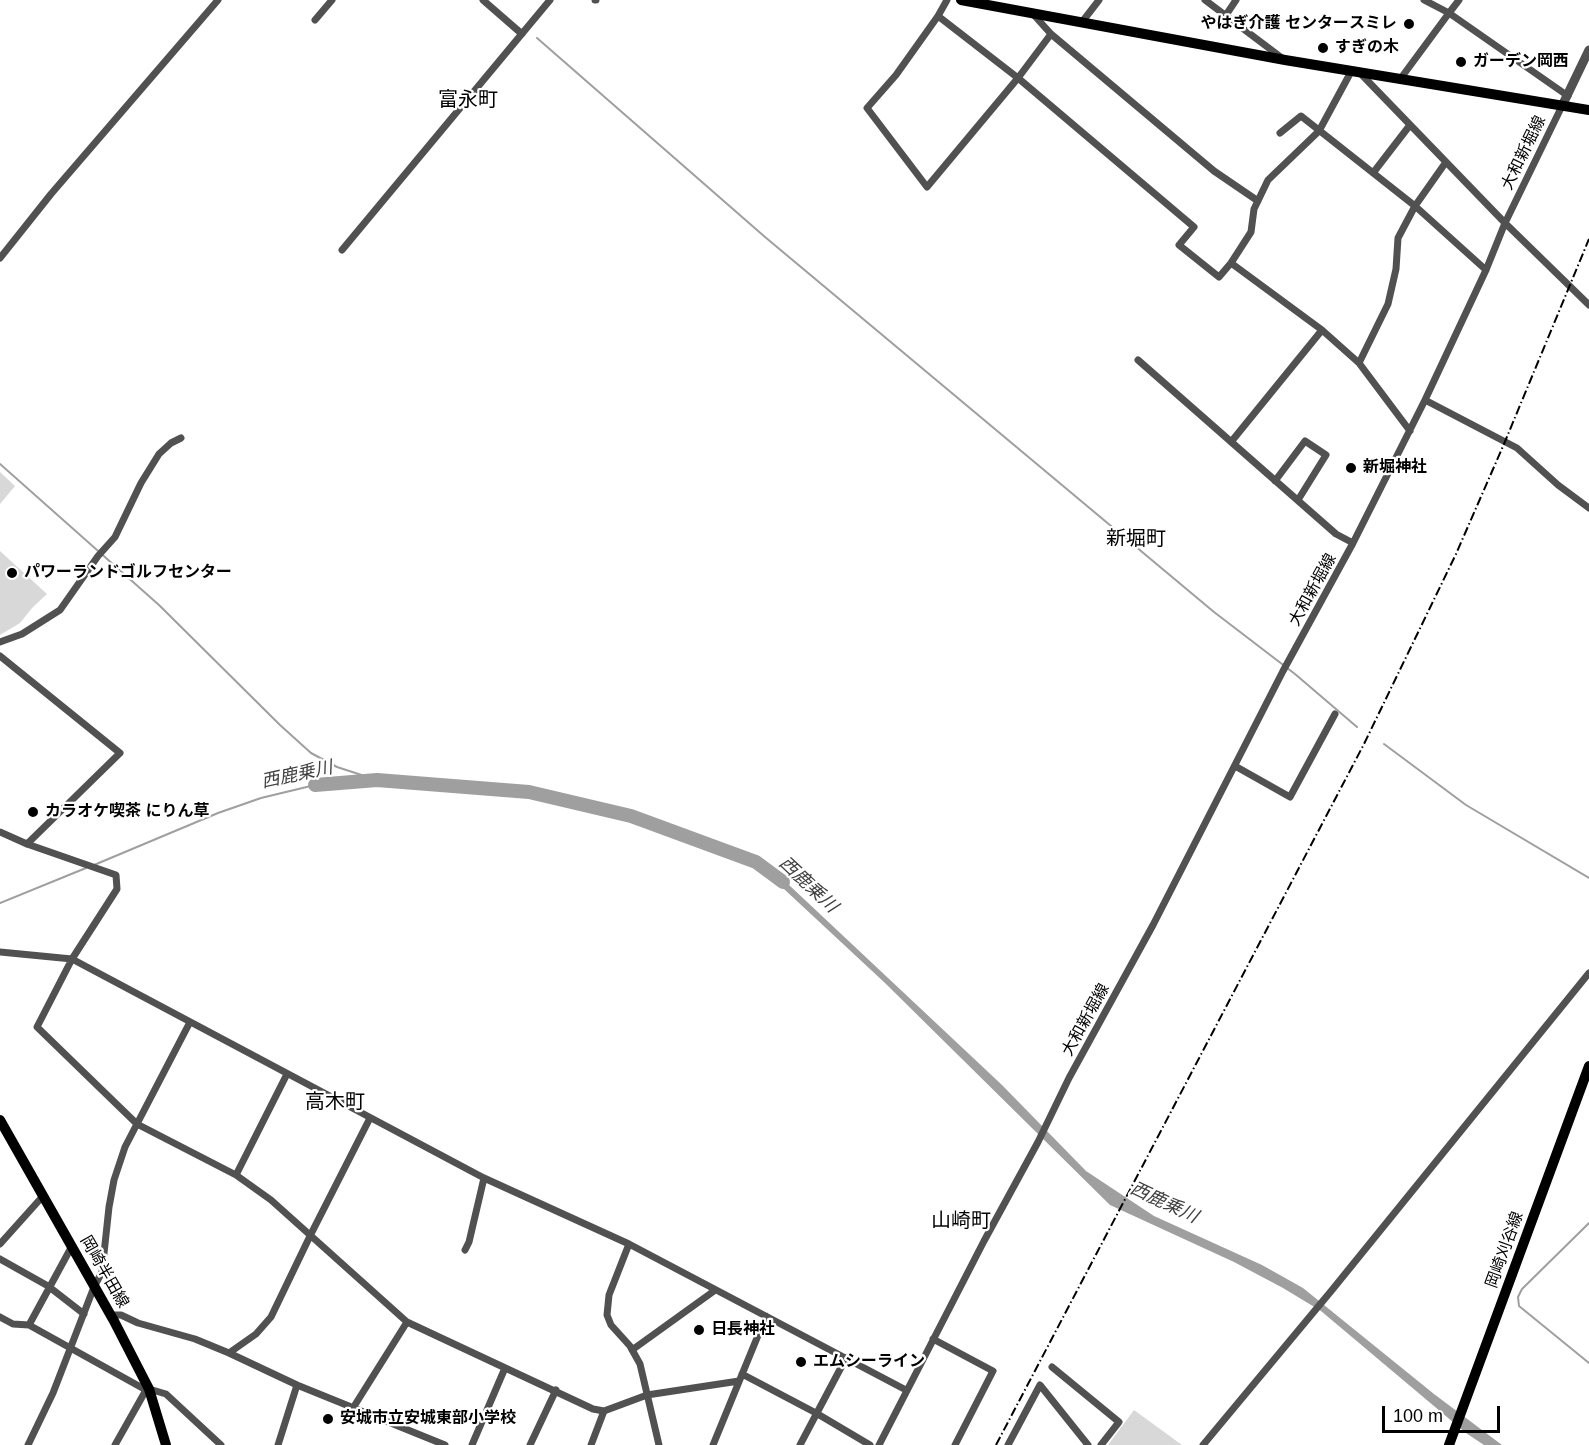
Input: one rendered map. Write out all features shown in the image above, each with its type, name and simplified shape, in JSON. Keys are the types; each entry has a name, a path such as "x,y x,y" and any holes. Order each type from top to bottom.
{"main road":[{"path":"961,0 1284,60 1565,101 1589,110"},
{"name":"岡崎刈谷線","path":"1449,1445 1589,1066"},
{"name":"岡崎半田線","path":"0,1122 111,1315 148,1389 166,1445"}],"street":[{"path":"0,258 51,194 218,0"},
{"path":"315,20 332,0"},
{"path":"483,0 522,34"},
{"path":"342,250 550,0"},
{"path":"947,0 896,75 867,108 927,187 1018,78 1051,34"},
{"path":"1082,22 1099,0"},
{"path":"1226,15 1236,0"},
{"path":"1424,0 1449,13 1565,101 1588,53"},
{"path":"1401,78 1459,0"},
{"path":"1209,1 1284,60"},
{"path":"1031,12 1051,34 1214,171 1258,201"},
{"path":"938,16 1018,78 1194,227 1179,245 1219,277 1251,232 1254,209 1268,180 1319,131 1355,70 1505,223 1589,304"},
{"name":"大和新堀線","path":"879,1445 1038,1142 1069,1078 1153,925 1283,671 1353,543 1425,400 1486,270 1505,223 1565,101"},
{"path":"1280,133 1301,116 1415,206 1486,270"},
{"path":"1373,173 1410,125"},
{"path":"1359,363 1388,304 1394,278 1398,238 1415,206 1446,162"},
{"path":"1231,263 1322,330 1359,363 1410,431"},
{"path":"1231,442 1322,330"},
{"path":"1138,360 1336,534 1353,543"},
{"path":"1425,400 1516,448 1558,485 1589,507"},
{"path":"0,642 22,634 60,610 98,556 115,537 141,483 159,454 171,443 181,438"},
{"path":"1275,481 1305,441 1326,456 1298,501"},
{"path":"0,656 120,753 27,844"},
{"path":"1235,766 1290,797 1335,714"},
{"path":"0,832 27,844 116,875 117,889 72,959 37,1028 137,1124 236,1175 271,1200 407,1322 604,1411 647,1395 741,1377 816,1413 870,1445"},
{"path":"0,952 72,959 484,1178 629,1244 714,1291 906,1390"},
{"path":"1203,1445 1589,973"},
{"path":"28,1445 53,1393 102,1272 109,1207 114,1180 125,1147 190,1022"},
{"path":"236,1175 287,1074"},
{"path":"229,1353 256,1334 271,1317 310,1234 370,1118"},
{"path":"465,1250 470,1242 484,1178"},
{"path":"0,1244 44,1196"},
{"path":"629,1244 609,1295 607,1315 611,1325 632,1350 640,1364 660,1445"},
{"path":"29,1324 72,1246"},
{"path":"0,1259 48,1286 84,1314"},
{"path":"632,1350 714,1291"},
{"path":"111,1315 121,1315 138,1323 195,1339 297,1385 445,1445"},
{"path":"713,1445 766,1316"},
{"path":"0,1317 13,1323 29,1324 148,1389 166,1394 221,1445"},
{"path":"353,1408 407,1322"},
{"path":"933,1339 993,1371 955,1445"},
{"path":"800,1445 846,1358"},
{"path":"1052,1367 1119,1422 1101,1445"},
{"path":"472,1445 505,1368"},
{"path":"278,1445 297,1385"},
{"path":"1008,1445 1040,1385 1088,1445"},
{"path":"115,1445 148,1389"},
{"path":"530,1445 556,1390"},
{"path":"591,1445 604,1411"}],"shaded area":[{"path":"0,472 15,486 0,504"},
{"name":"パワーランドゴルフセンター","path":"0,551 47,594 20,623 0,635"},
{"path":"772,869 1002,1085 1086,1171 1154,1216 1262,1265 1303,1288 1434,1394 1502,1445 1484,1445 1466,1433 1321,1311 1234,1262 1110,1205 885,983 770,876"},
{"path":"1134,1410 1182,1445 1108,1445"}],"waterway":[{"path":"537,38 765,237 1214,612 1295,674 1357,727"},
{"path":"0,464 159,605 311,753 337,767 377,780"},
{"path":"1384,744 1466,805 1589,878"},
{"name":"西鹿乗川","path":"315,785 377,780 529,792 631,816 756,862 783,882"},
{"name":"西鹿乗川","path":"94,865 218,813 261,798 315,785"},
{"name":"西鹿乗川","path":"0,903 86,868"},
{"path":"1589,1223 1522,1289 1518,1297 1519,1306 1589,1363"}],"railway":[{"path":"996,1445 1364,744 1456,554 1589,239"}],"place":[{"name":"やはぎ介護 センタースミレ","path":"1409,24"},
{"name":"すぎの木","path":"1323,48"},
{"name":"ガーデン岡西","path":"1461,62"},
{"name":"新堀神社","path":"1351,468"},
{"name":"パワーランドゴルフセンター","path":"12,573"},
{"name":"カラオケ喫茶 にりん草","path":"33,812"},
{"name":"日長神社","path":"699,1330"},
{"name":"エムシーライン","path":"801,1362"},
{"name":"安城市立安城東部小学校","path":"328,1419"}],"district":[{"name":"富永町","path":"468,100"},
{"name":"新堀町","path":"1136,539"},
{"name":"高木町","path":"335,1102"},
{"name":"山崎町","path":"961,1221"}]}
